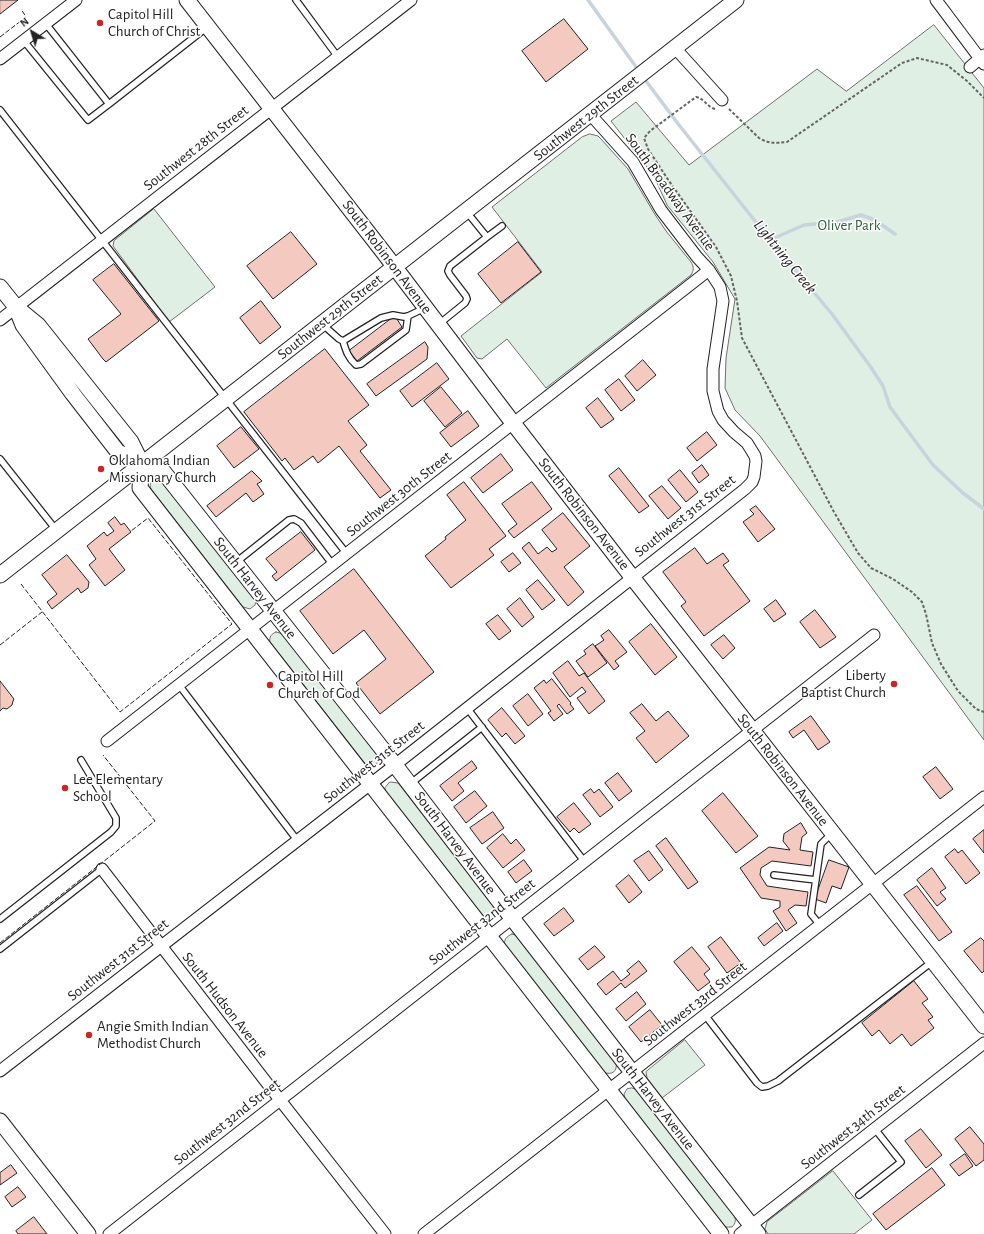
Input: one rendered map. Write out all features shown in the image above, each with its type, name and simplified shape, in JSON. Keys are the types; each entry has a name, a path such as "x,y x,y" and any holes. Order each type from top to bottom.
{"street":[{"path":"0,59 76,0"},
{"name":"South Robinson Avenue","path":"187,0 632,577 984,1026"},
{"name":"Southwest 28th Street","path":"0,320 411,0"},
{"name":"Southwest 29th Street","path":"0,575 736,0"},
{"path":"936,0 983,59 970,67"},
{"path":"669,53 722,106"},
{"name":"South Broadway Avenue","path":"590,114 633,162 661,210 709,270 720,287 723,301 714,369 714,400 723,420 747,443 753,452 756,461 756,468"},
{"name":"Southwest 30th Street","path":"107,741 709,270"},
{"name":"South Harvey Avenue","path":"0,287 16,307 23,325 73,394 118,452 142,464 162,470 410,784 632,1072 750,1231"},
{"name":"South Harvey Avenue","path":"142,464 140,488 249,630 721,1234"},
{"name":"Southwest 31st Street","path":"0,1071 395,765 745,489 752,482 756,468"},
{"name":"Southwest 32nd Street","path":"109,1234 874,635"},
{"name":"Southwest 33rd Street","path":"424,1234 984,797"},
{"name":"South Hudson Avenue","path":"102,869 385,1234"},
{"name":"Southwest 34th Street","path":"750,1231 875,1129 984,1043"},
{"path":"0,1121 88,1234"}],"lane":[{"path":"296,0 338,57"},
{"path":"46,24 109,104"},
{"path":"24,41 88,120 208,27"},
{"path":"0,110 347,554"},
{"path":"466,211 487,237"},
{"path":"438,325 467,300 466,296 448,271 450,266 502,226"},
{"path":"343,341 382,318 393,315 404,317 425,308"},
{"path":"322,324 343,341 350,360 356,365 361,364 406,330 408,316"},
{"path":"0,459 57,531"},
{"path":"235,563 289,520 294,519 301,523 333,565"},
{"path":"179,685 297,840"},
{"path":"467,708 584,861"},
{"path":"410,784 482,727"},
{"path":"0,918 88,851 116,826 116,818 81,760"},
{"path":"820,925 811,914 821,844 833,833"},
{"path":"0,949 102,869"},
{"path":"774,876 816,880"},
{"path":"705,1015 757,1083 762,1087 768,1086 778,1081 933,961"},
{"path":"859,1195 901,1162 875,1129"}],"path":[{"path":"984,98 967,81 947,65 917,58 902,63 786,142 770,143 764,141 756,135 731,109 722,106 712,108 700,97 696,96 650,131 644,138 648,148 669,181 716,247 731,276 737,301 742,338 834,512 858,553 871,568 893,579 912,592 922,602 932,643 941,664 958,690 976,708 984,712"}],"green space":[{"name":"Oliver Park","path":"934,25 984,88 984,740 760,436 735,410 725,388 726,358 735,299 713,262 667,205 654,176 611,121 636,102 689,165 817,69 846,91"},
{"path":"590,134 598,136 628,169 666,231 691,262 693,270 691,275 546,388 507,339 482,359 477,358 461,336 542,272 492,207 582,137"},
{"path":"154,209 215,287 169,322 113,246 114,241"},
{"path":"155,478 159,479 255,598 255,605 250,609 243,607 151,489 151,483"},
{"path":"276,632 283,634 377,755 379,759 376,765 367,766 270,642 271,636"},
{"path":"390,782 398,783 496,909 496,915 492,920 484,919 385,793 385,788"},
{"path":"512,934 518,936 616,1062 614,1072 603,1072 505,946 506,938"},
{"path":"685,1040 705,1065 662,1098 647,1078 646,1072"},
{"path":"632,1088 638,1090 734,1214 735,1221 732,1227 726,1227 722,1224 625,1099 624,1094 627,1089"},
{"path":"833,1171 872,1220 854,1234 768,1234 765,1229 767,1222"}],"building":[{"path":"0,0 18,0 0,14"},
{"path":"564,19 588,49 546,82 522,51"},
{"path":"291,232 317,264 273,299 247,266"},
{"path":"518,242 541,272 501,303 478,274"},
{"path":"114,264 159,321 106,362 88,339 121,314 93,280"},
{"path":"261,301 281,327 260,344 240,318"},
{"path":"395,316 402,327 357,361 349,351"},
{"path":"425,342 428,347 427,359 376,396 367,384"},
{"path":"325,349 369,405 348,421 367,445 360,451 391,490 380,498 339,446 318,463 313,456 294,470 285,458 282,461 244,412"},
{"path":"643,360 656,375 637,391 625,376"},
{"path":"437,363 449,379 412,407 400,391"},
{"path":"619,379 635,400 621,411 605,390"},
{"path":"441,387 462,413 445,427 424,401"},
{"path":"598,398 614,419 601,428 586,408"},
{"path":"468,411 479,426 451,447 440,433"},
{"path":"241,427 259,449 234,468 217,446"},
{"path":"707,432 717,445 697,461 687,448"},
{"path":"501,454 513,470 483,493 471,478"},
{"path":"702,465 709,475 699,483 692,473"},
{"path":"619,468 649,506 639,513 609,476"},
{"path":"680,470 698,492 686,502 668,480"},
{"path":"252,471 262,481 257,484 264,494 253,502 246,493 216,517 207,506"},
{"path":"464,482 506,536 489,549 494,555 451,588 425,556 466,520 447,495"},
{"path":"532,482 552,509 514,538 508,531 517,524 502,504"},
{"path":"662,486 681,508 668,519 649,496"},
{"path":"756,506 775,529 758,542 743,522 754,514 750,510"},
{"path":"563,513 590,546 564,567 584,592 568,606 522,548 529,542 538,554 547,547 552,552 557,549 542,530"},
{"path":"115,517 121,525 124,523 131,532 109,549 125,570 105,586 89,565 96,559 87,546 104,532 107,536 114,531 108,523"},
{"path":"301,532 315,550 276,581 272,576 277,572 266,559"},
{"path":"695,548 707,564 723,553 729,561 723,565 750,601 704,636 681,606 686,602 663,572"},
{"path":"513,553 521,563 509,572 501,562"},
{"path":"67,555 89,582 88,588 81,593 78,588 52,609 47,602 57,594 42,575"},
{"path":"354,569 434,672 380,714 356,683 386,659 364,630 333,654 300,611"},
{"path":"538,580 555,600 542,610 526,590"},
{"path":"520,598 534,617 522,627 507,609"},
{"path":"776,600 786,614 774,622 764,609"},
{"path":"815,610 836,637 820,648 800,622"},
{"path":"498,615 511,631 499,640 486,624"},
{"path":"651,624 677,657 655,675 629,642"},
{"path":"609,630 627,652 615,661 619,666 614,670 595,646 604,640 601,636"},
{"path":"724,635 735,648 723,659 711,645"},
{"path":"593,644 607,663 588,677 576,661 586,654 584,651"},
{"path":"568,661 579,676 584,673 605,701 589,714 577,698 586,692 582,687 570,697 553,673"},
{"path":"552,679 574,709 567,714 559,704 557,706 563,714 554,721 548,713 551,711 534,688 544,680 546,683"},
{"path":"0,681 14,699 12,705 7,709 3,708 0,711"},
{"path":"528,694 543,714 528,726 513,706"},
{"path":"642,704 656,721 668,711 689,736 656,763 636,738 645,731 630,713"},
{"path":"502,708 525,736 515,744 506,733 502,737 488,720"},
{"path":"811,716 830,742 818,750 804,730 793,738 789,732"},
{"path":"472,761 477,768 458,783 464,791 452,801 440,786"},
{"path":"936,767 953,789 940,799 923,777"},
{"path":"618,773 632,791 619,801 605,783"},
{"path":"591,789 594,793 599,789 613,807 600,817 583,795"},
{"path":"475,791 487,806 466,823 454,807"},
{"path":"723,793 758,836 736,853 702,811"},
{"path":"574,803 591,824 579,833 574,828 570,832 557,817"},
{"path":"493,812 504,828 482,844 470,828"},
{"path":"801,823 807,833 802,837 800,850 813,852 811,866 772,861 761,868 760,875 767,886 808,892 806,906 795,905 788,910 797,923 786,931 773,911 780,907 780,901 761,898 740,868 769,847 790,850 783,841 784,834"},
{"path":"984,830 984,853 973,839"},
{"path":"503,834 511,844 516,839 525,850 503,868 487,848"},
{"path":"666,838 698,882 688,889 656,846"},
{"path":"955,849 958,853 962,850 980,873 966,884 945,857"},
{"path":"649,851 663,870 649,881 634,861"},
{"path":"524,860 532,871 516,883 508,872"},
{"path":"829,860 849,867 841,889 832,886 826,903 815,899"},
{"path":"932,868 946,888 940,892 946,899 937,906 917,880"},
{"path":"629,875 642,892 629,903 616,886"},
{"path":"917,886 952,932 939,941 904,895"},
{"path":"564,908 574,921 554,936 544,924"},
{"path":"777,923 783,931 764,946 758,938"},
{"path":"721,937 741,963 727,973 708,947"},
{"path":"981,938 984,941 984,971 982,973 964,951"},
{"path":"595,946 605,957 588,970 579,959"},
{"path":"692,947 710,969 704,974 710,982 698,991 674,962"},
{"path":"639,961 647,971 625,988 621,983 606,995 597,984 613,971 621,981 630,974 627,971"},
{"path":"914,981 928,999 922,1003 933,1017 928,1020 934,1028 911,1046 902,1034 890,1044 879,1030 872,1036 862,1023"},
{"path":"637,992 646,1004 626,1021 616,1009"},
{"path":"650,1010 662,1025 641,1042 629,1027"},
{"path":"970,1127 984,1144 984,1160 976,1166 955,1139"},
{"path":"921,1129 942,1155 926,1168 905,1141"},
{"path":"965,1154 973,1166 959,1176 950,1165"},
{"path":"11,1165 17,1173 0,1185 0,1173"},
{"path":"932,1168 945,1185 886,1230 873,1214"},
{"path":"18,1187 26,1197 12,1207 5,1197"},
{"path":"34,1217 47,1234 18,1234 16,1231"}],"waterway":[{"name":"Lightning Creek","path":"588,0 639,71"},
{"name":"Lightning Creek","path":"643,77 770,240 832,314 883,386 890,407 933,465 963,493 984,509"},
{"path":"770,240 804,225 837,222 861,215 875,220 895,234"}],"fence":[{"path":"0,37 26,17 21,9"},
{"path":"21,584 120,712 232,624 148,518 131,531"},
{"path":"0,645 42,612"},
{"path":"0,943 155,821 103,755"}],"place":[{"name":"Capitol Hill Church of Christ","path":"100,23"},
{"name":"Oklahoma Indian Missionary Church","path":"101,469"},
{"name":"Liberty Baptist Church","path":"894,684"},
{"name":"Capitol Hill Church of God","path":"270,685"},
{"name":"Lee Elementary School","path":"65,788"},
{"name":"Angie Smith Indian Methodist Church","path":"89,1035"}]}
